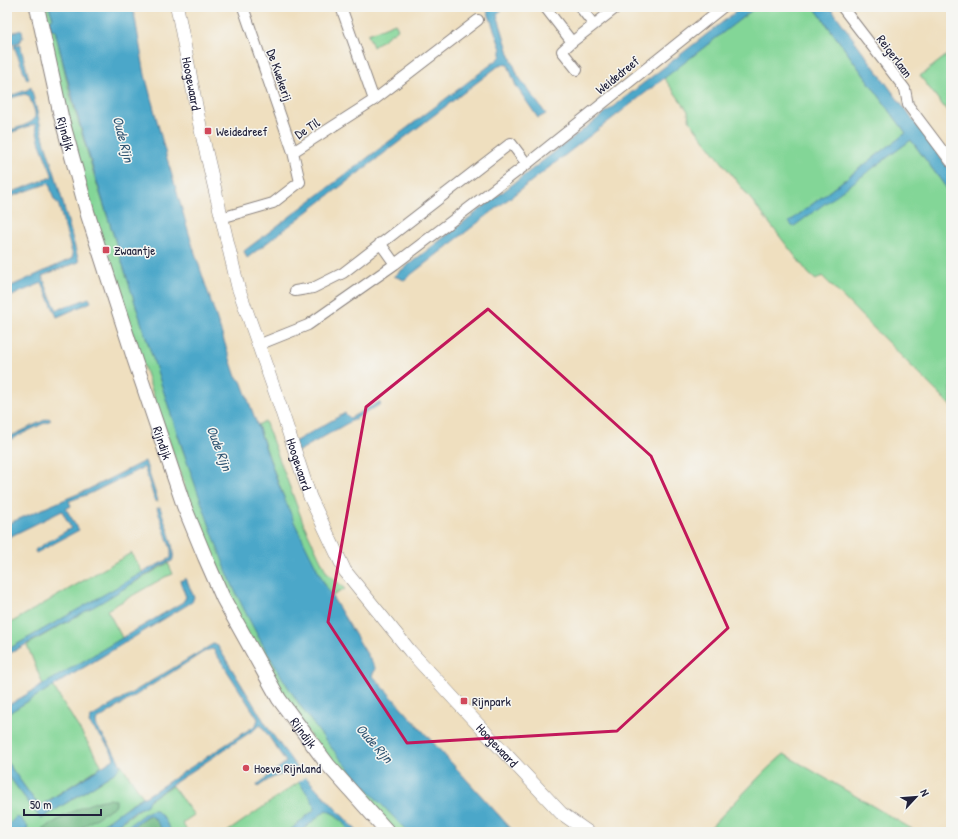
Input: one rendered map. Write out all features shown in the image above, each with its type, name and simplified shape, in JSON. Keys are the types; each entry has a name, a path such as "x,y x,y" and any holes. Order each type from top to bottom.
{"main road":[{"name":"Rijndijk","path":"37,7 61,116 88,215 139,375 184,506 205,557 223,598 279,699 328,765 388,832"}],"street":[{"name":"Hoogewaard","path":"178,7 200,126 238,287 310,497 345,571 410,651 463,708 561,813 588,832"},
{"name":"De Kwekerij","path":"243,7 293,152"},
{"path":"341,7 374,100"},
{"path":"545,7 572,42"},
{"path":"580,7 594,25"},
{"path":"577,70 562,51 617,7"},
{"name":"Weidedreef","path":"258,345 308,325 395,264 527,164 723,7"},
{"name":"Reigerlaan","path":"842,7 904,89 908,105 951,162"},
{"name":"De Til","path":"221,218 273,203 300,182 293,152 374,100 478,20"},
{"path":"295,291 313,288 343,273 510,143 527,164"},
{"path":"380,243 395,264"}],"highlighted area":[{"path":"488,309 651,456 728,628 617,731 407,743 328,622 366,407"}],"green space":[{"path":"39,7 49,7 53,18 49,21 51,29 55,30 70,94 95,178 182,448 234,588 258,636 307,715 351,770 408,832 395,832 327,759 281,695 219,588 109,264 66,118"},
{"path":"756,7 814,7 906,133 789,222 793,226 911,140 951,194 951,406 822,276 816,280 809,274 689,120 688,111 664,78"},
{"path":"395,23 398,29 373,47 368,34"},
{"path":"951,52 951,116 920,76"},
{"path":"265,421 304,525 327,573 345,589 332,596 299,534 273,469 258,425"},
{"path":"131,553 143,573 7,650 7,625"},
{"path":"168,563 173,574 107,610 123,639 43,685 27,645"},
{"path":"53,686 102,766 41,805 35,801 7,762 7,714"},
{"path":"784,754 917,832 706,832 766,770"},
{"path":"121,764 143,797 129,805 92,832 23,832 27,830 15,819 7,826 7,774 41,819 114,773"},
{"path":"299,782 312,799 315,809 288,832 227,832"},
{"path":"172,786 194,815 182,823 188,832 107,832 144,806 149,800"},
{"path":"108,799 116,800 116,805 75,832 40,832 72,812 90,804"},
{"path":"326,810 336,815 351,832 300,832"},
{"path":"149,815 155,819 164,832 125,832 141,820"}],"water":[{"name":"Oude Rijn","path":"49,7 133,7 145,75 166,155 193,247 236,377 241,381 278,483 295,524 325,585 376,669 372,675 514,832 408,832 368,790 318,730 286,684 268,654 235,591 214,539 179,439 96,178 74,104 55,30 51,29 49,21 53,18"},
{"path":"486,7 505,7 497,14 509,53 518,76 546,114 538,118 516,86 508,65 501,64 247,258 244,251 501,56 501,49"},
{"path":"742,7 756,7 404,280 394,276"},
{"path":"814,7 830,7 951,172 951,194 911,140 793,227 789,222 906,133"},
{"path":"22,30 23,38 20,42 7,46 7,34"},
{"path":"20,44 29,79 27,80 14,46"},
{"path":"31,87 44,140 79,262 42,276 57,310 89,298 91,302 57,317 42,283 7,299 7,288 71,259 73,256 58,203 54,200 49,183 7,198 7,194 52,177 40,144 35,124 7,134 7,131 23,126 34,120 35,112 29,96 25,94 7,99 7,97 27,90"},
{"path":"379,402 381,404 297,452 294,442 345,413 350,418"},
{"path":"49,418 51,420 7,441 7,438"},
{"path":"145,461 158,501 155,501 144,467 89,494 69,501 71,506 66,509 79,530 36,553 36,549 71,528 62,511 7,538 7,524 87,490"},
{"path":"160,507 172,543 172,561 162,565 102,602 7,655 7,650 145,571 171,558 171,550 157,508"},
{"path":"186,579 194,597 192,602 7,714 7,706 183,602 186,597 180,581"},
{"path":"213,644 217,645 270,731 298,769 358,832 351,832 336,815 326,810 300,832 288,832 315,809 309,796 297,780 292,776 284,774 279,775 258,787 257,785 286,762 261,725 149,800 147,805 135,811 107,832 92,832 130,805 145,797 256,725 258,719 213,649 202,653 97,720 97,727 120,763 119,768 114,773 41,819 7,774 7,762 35,801 42,805 114,759 107,745 89,723 90,718"},
{"path":"156,810 163,817 172,832 164,832 155,819 149,815 128,830 120,832 145,813"},
{"path":"16,817 19,817 28,827 27,830 23,832 7,832 7,826"}],"pier":[{"path":"300,769 307,776 297,783 291,776"}],"place":[{"name":"Weidedreef","path":"208,131"},
{"name":"Zwaantje","path":"106,250"},
{"name":"Rijnpark","path":"464,701"},
{"name":"Hoeve Rijnland","path":"246,768"}]}
